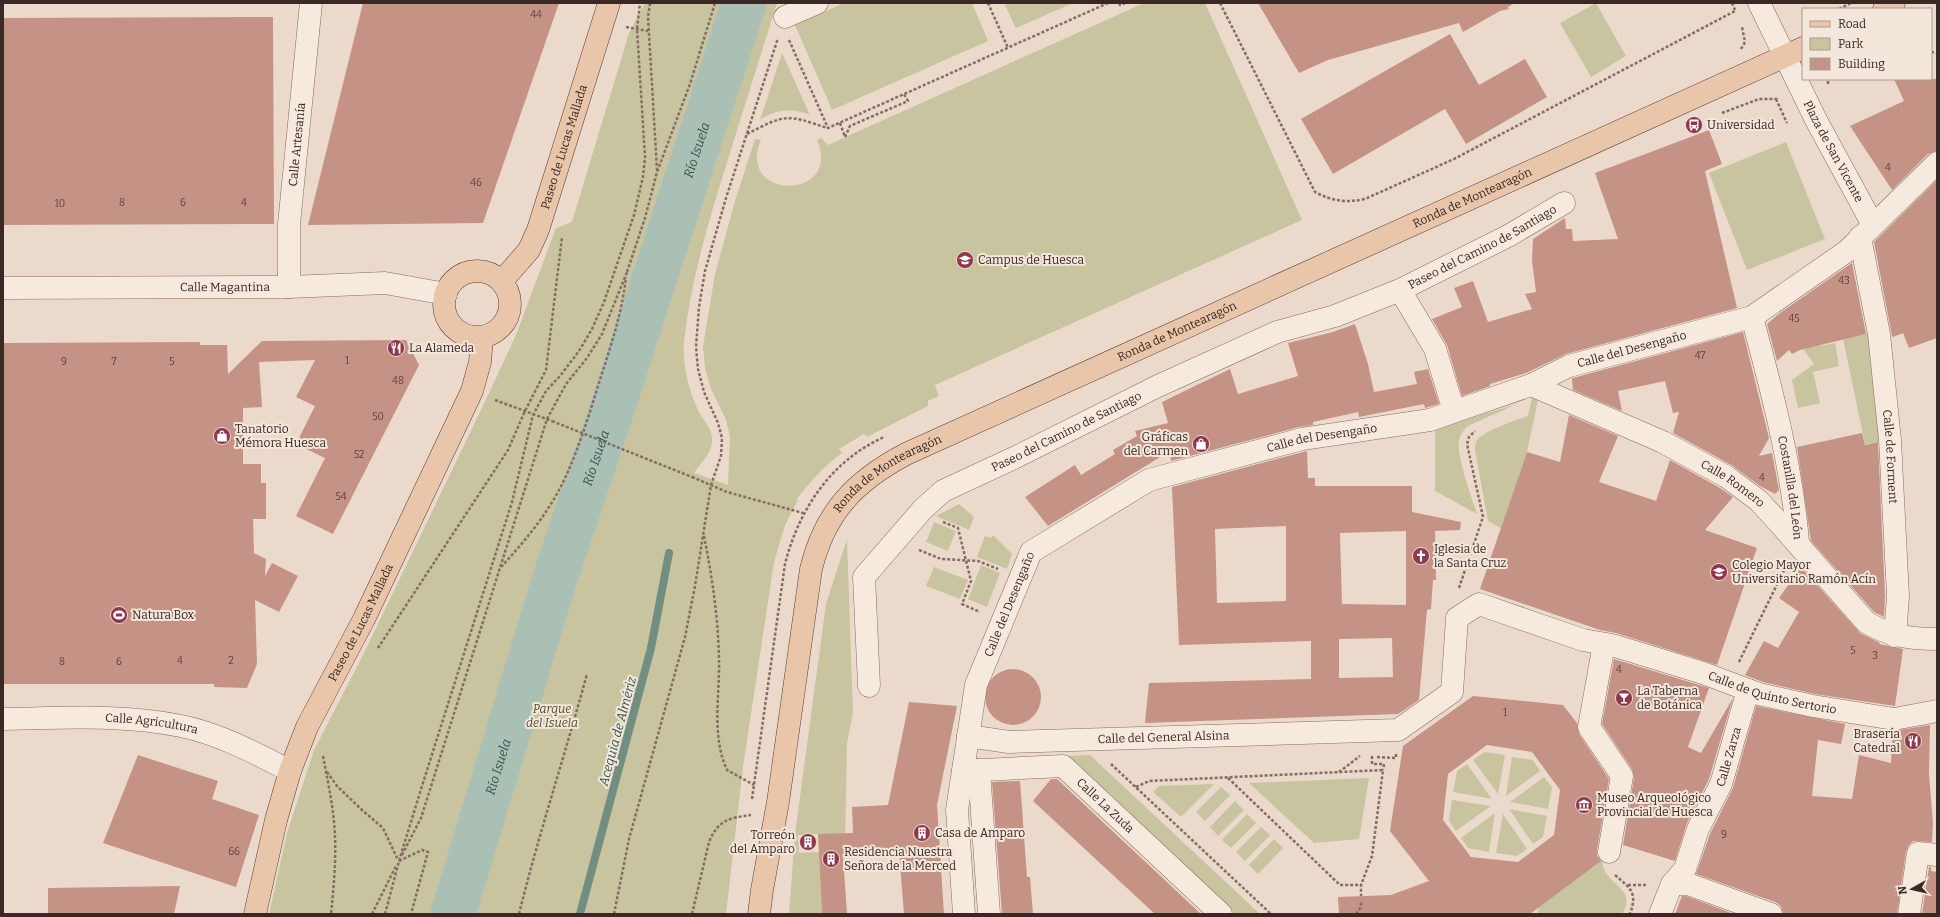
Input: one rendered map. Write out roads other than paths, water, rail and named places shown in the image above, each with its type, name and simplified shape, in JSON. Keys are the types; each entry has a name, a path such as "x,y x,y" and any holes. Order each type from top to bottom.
{"main road":[{"name":"Paseo de Lucas Mallada","path":"502,281 529,250 538,230 609,3"},
{"name":"Ronda de Montearagón","path":"759,914 778,802 811,569 820,539 834,512 865,478 906,454 1794,52"},
{"path":"481,271 496,276 502,281 509,294 509,313 499,328 482,336 464,334 456,329 446,313 446,294 453,281 466,272 481,271"},
{"name":"Paseo de Lucas Mallada","path":"255,914 276,820 290,771 307,727 364,619 472,391 480,362 482,336"},
{"name":"Ronda de Montearagón","path":"772,914 771,891 778,802"}],"street":[{"name":"Calle Artesanía","path":"289,287 289,224 311,3"},
{"path":"785,15 817,3"},
{"name":"Plaza de San Vicente","path":"1759,3 1794,52 1802,77"},
{"name":"Plaza de San Vicente","path":"1803,80 1816,120 1867,231"},
{"name":"Calle del Desengaño","path":"964,914 957,810 971,770 968,736 976,685 1031,552 1149,480 1302,440 1430,420 1531,385 1569,366 1752,317 1847,251 1937,163"},
{"name":"Paseo del Camino de Santiago","path":"869,686 864,577 923,509 943,491 1014,458 1158,386 1277,332 1334,316 1400,290 1508,236 1564,203"},
{"name":"Calle de Forment","path":"1867,231 1890,440 1898,596 1895,636"},
{"name":"Calle Magantina","path":"3,288 289,287 385,284 446,294"},
{"name":"Paseo del Camino de Santiago","path":"1400,290 1435,349 1454,411"},
{"name":"Costanilla del León","path":"1752,317 1773,399 1793,498 1798,542"},
{"name":"Calle Romero","path":"1531,385 1663,442 1727,477 1759,501 1798,542 1833,586 1866,622 1895,636"},
{"name":"Calle de Quinto Sertorio","path":"1457,618 1479,604 1583,640 1608,644 1703,673 1759,694 1813,706 1894,719 1937,712"},
{"name":"Calle del General Alsina","path":"968,736 1009,742 1398,730 1452,692 1457,618"},
{"path":"1895,636 1911,639 1937,639"},
{"path":"1608,644 1589,727 1622,776 1609,852"},
{"name":"Calle Zarza","path":"1660,914 1672,884 1685,869 1698,829 1721,784 1748,690"},
{"name":"Calle Agricultura","path":"3,719 122,717 182,726 236,744 290,771"},
{"name":"Calle La Zuda","path":"971,770 1063,766 1221,914"},
{"path":"971,770 989,914"},
{"path":"1909,914 1918,853 1937,855"},
{"path":"1672,884 1688,884 1771,914"}],"waterway":[{"name":"Río Isuela","path":"453,914 554,581 608,421 744,3"},
{"name":"Acequia de Almériz","path":"580,914 651,648 669,553"}],"place":[{"name":"Universidad","path":"1694,125"},
{"name":"Campus de Huesca","path":"965,260"},
{"name":"La Alameda","path":"396,348"},
{"name":"Tanatorio Mémora Huesca","path":"222,436"},
{"name":"Gráficas del Carmen","path":"1201,444"},
{"name":"Iglesia de la Santa Cruz","path":"1421,556"},
{"name":"Colegio Mayor Universitario Ramón Acín","path":"1719,572"},
{"name":"Natura Box","path":"119,615"},
{"name":"La Taberna de Botánica","path":"1624,698"},
{"name":"Brasería Catedral","path":"1913,741"},
{"name":"Museo Arqueológico Provincial de Huesca","path":"1584,805"},
{"name":"Casa de Amparo","path":"922,833"},
{"name":"Torreón del Amparo","path":"808,842"},
{"name":"Residencia Nuestra Señora de la Merced","path":"831,859"}],"park label":[{"name":"Parque del Isuela","path":"552,716"}]}
